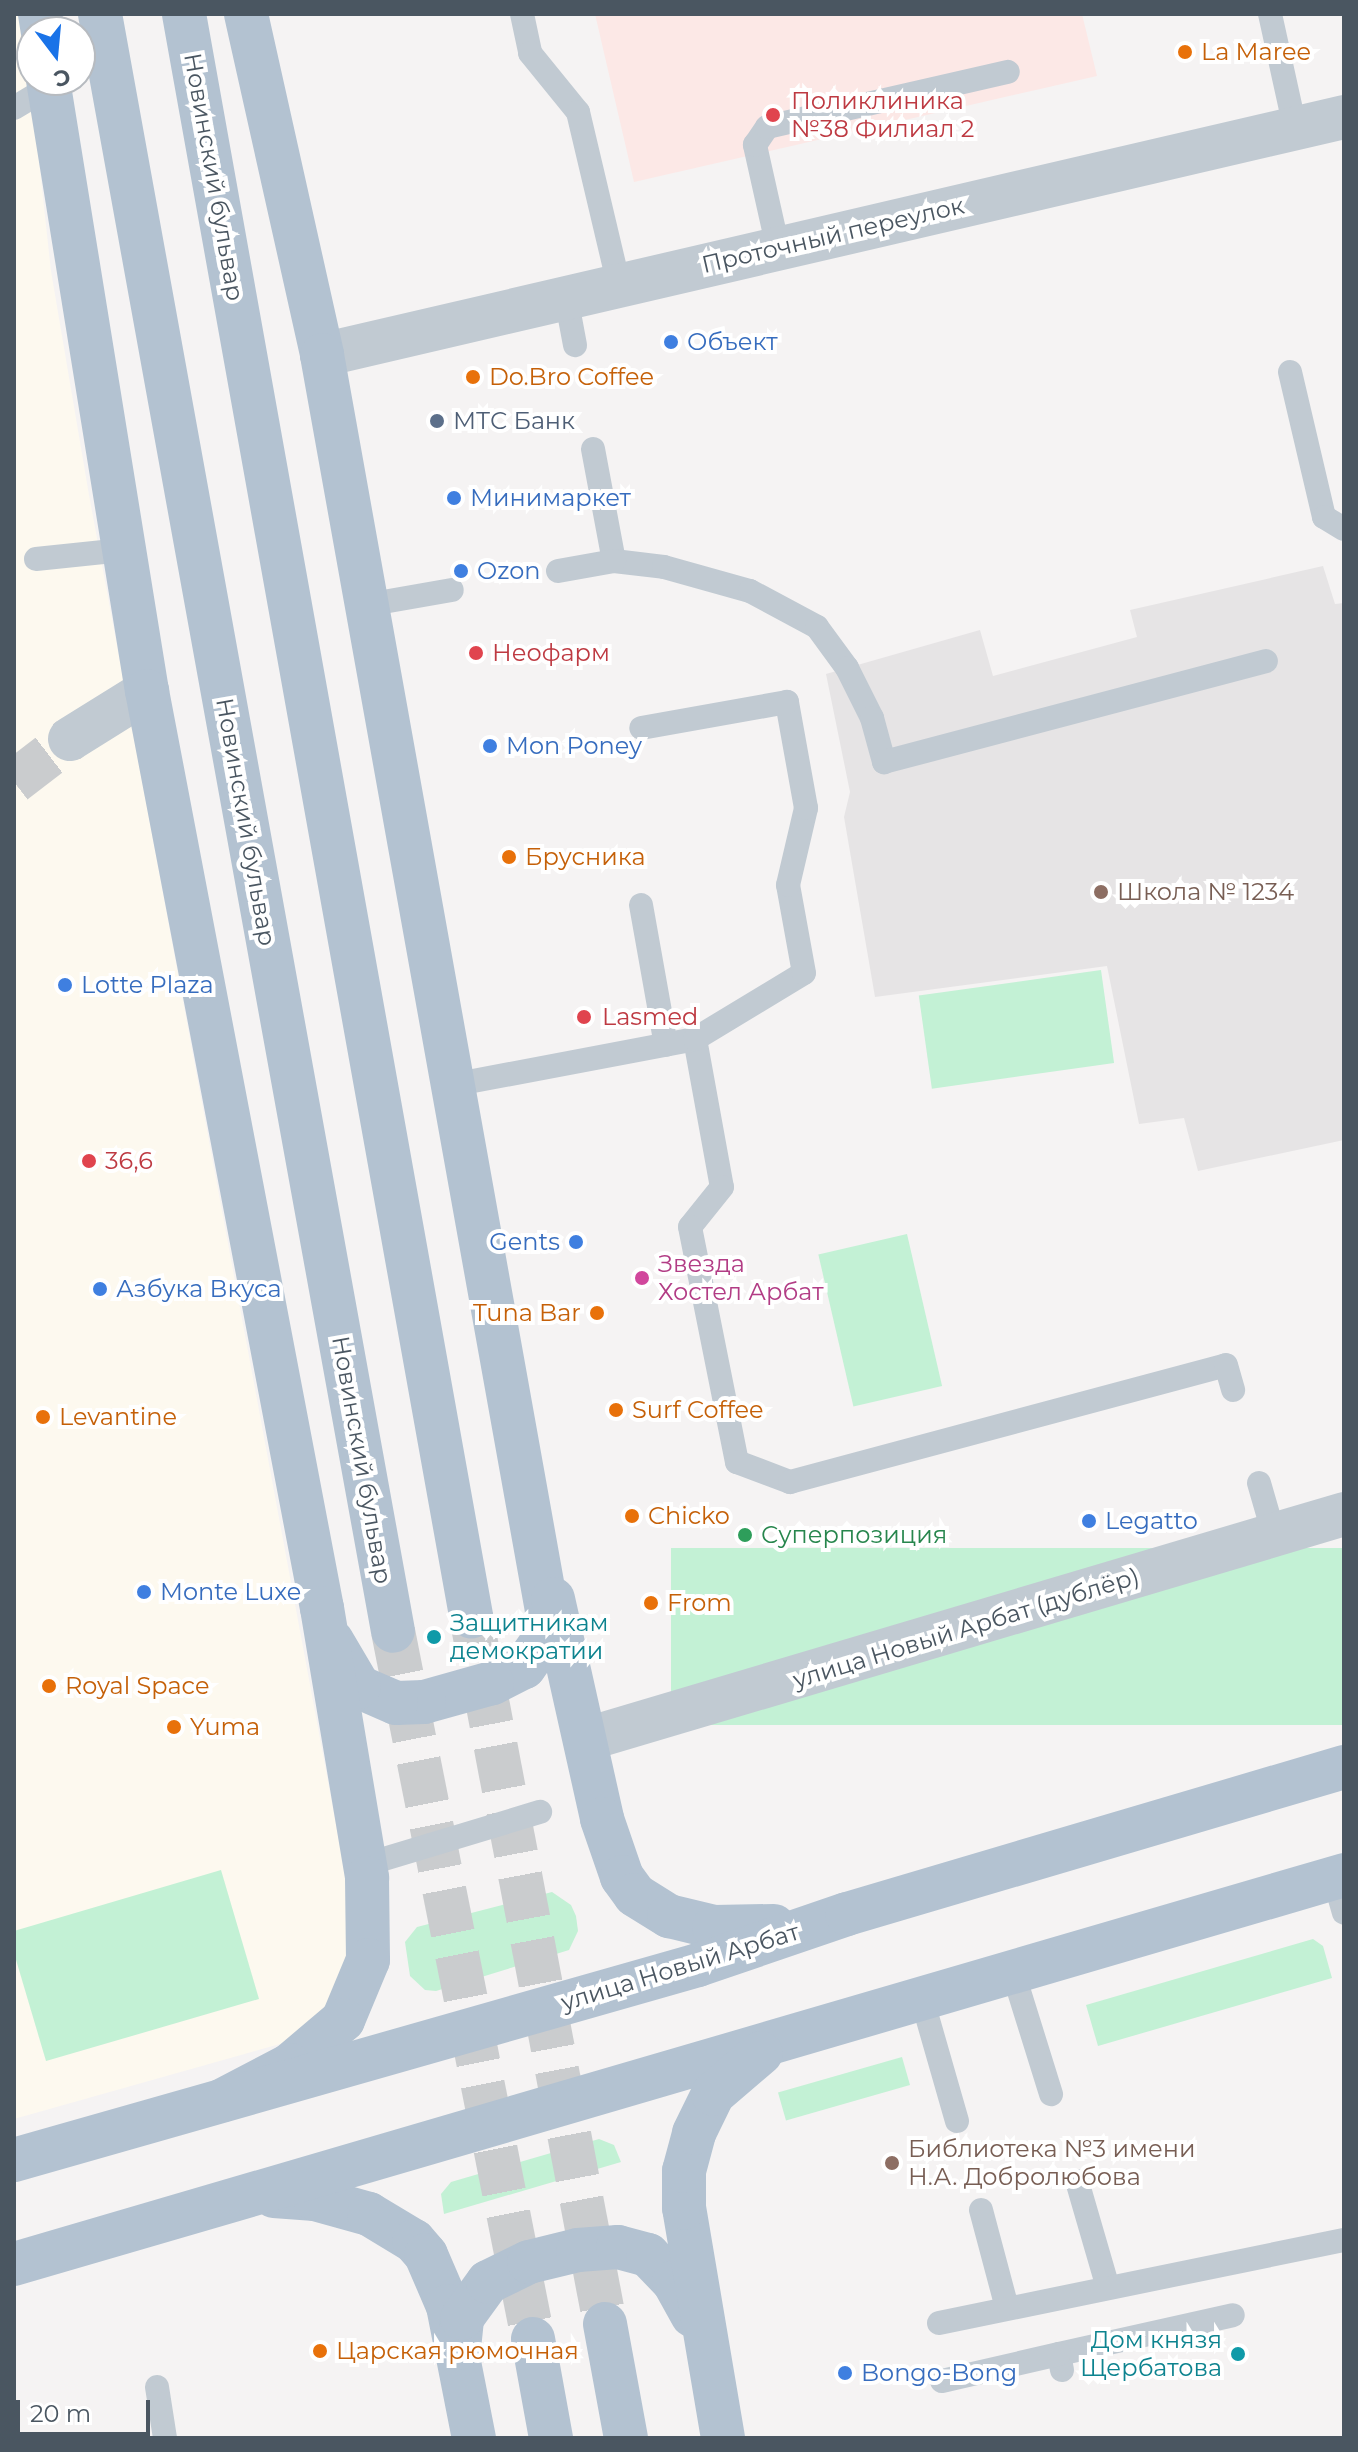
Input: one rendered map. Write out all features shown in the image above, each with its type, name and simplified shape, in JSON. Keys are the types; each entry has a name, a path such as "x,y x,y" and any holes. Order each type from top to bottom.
{"main road":[{"name":"Новинский бульвар","path":"100,14 393,1631"},
{"name":"Новинский бульвар","path":"184,14 471,1616"},
{"path":"246,14 322,355 452,1085 543,1565 587,1739 612,1855 635,1895 652,1909 714,1927 772,1927 847,1914"},
{"path":"38,96 147,691 322,1608 364,1865 368,1960 343,2020 290,2065 223,2100"},
{"path":"322,1608 340,1662 359,1687 396,1703 424,1702 508,1677 539,1651 546,1636 543,1565"},
{"name":"улица Новый Арбат","path":"14,2160 698,1965 847,1914 1344,1767"},
{"path":"14,2264 1013,1972 1341,1889"},
{"path":"723,2438 684,2208 684,2171 694,2133 713,2094 743,2063 803,2033"},
{"path":"244,2197 282,2195 345,2206 414,2241 437,2273 459,2351 474,2438"},
{"path":"459,2351 469,2303 505,2271 578,2250 618,2247 633,2249 662,2265 704,2337"},
{"path":"605,2324 626,2438"},
{"path":"533,2339 551,2438"}],"street":[{"name":"Проточный переулок","path":"322,355 1344,117"},
{"path":"70,739 147,691"},
{"name":"улица Новый Арбат (дублёр)","path":"587,1739 1344,1514"}],"lane":[{"path":"522,14 530,53 578,112 619,285"},
{"path":"1270,14 1295,128"},
{"path":"778,248 755,145 767,127 1008,72"},
{"path":"566,297 575,345"},
{"path":"1290,372 1324,517 1344,529"},
{"path":"593,449 614,561"},
{"path":"36,559 123,550"},
{"path":"558,571 614,561 664,567 750,591 817,627 866,705 884,762 1266,661"},
{"path":"366,605 452,590"},
{"path":"452,1085 695,1039 804,973 788,885 806,808 787,702 641,728"},
{"path":"641,905 666,1045"},
{"path":"695,1039 722,1187 690,1227 737,1462 790,1482 1226,1365 1233,1390"},
{"path":"1259,1483 1274,1535"},
{"path":"364,1865 540,1812"},
{"path":"1013,1972 1051,2094"},
{"path":"922,1999 957,2121"},
{"path":"1077,2181 1108,2288"},
{"path":"981,2210 1007,2308"},
{"path":"939,2323 1344,2240"},
{"path":"942,2381 1061,2362 1233,2315"},
{"path":"157,2387 165,2438"}],"shaded area":[{"path":"14,14 23,14 16,16 16,96 32,96 51,271 89,495 347,1884 346,1967 324,2012 287,2042 14,2119"},
{"name":"Поликлиника №38 Филиал 2","path":"595,14 1082,14 1097,76 634,182"},
{"name":"Школа № 1234","path":"1323,566 1335,604 1344,603 1344,1140 1198,1171 1184,1118 1139,1124 1107,966 875,997 844,817 850,792 826,674 980,630 993,676 1137,637 1130,610"}],"green space":[{"path":"1101,970 1114,1063 932,1089 919,996"},
{"path":"907,1234 942,1386 853,1406 818,1254"},
{"path":"671,1548 1344,1548 1344,1725 671,1725"},
{"path":"221,1870 259,1999 46,2061 14,1953 14,1931"},
{"path":"552,1892 571,1905 576,1916 578,1931 569,1950 436,1991 425,1990 410,1976 405,1942 417,1927"},
{"path":"1313,1939 1323,1946 1332,1978 1098,2046 1086,2005"},
{"path":"902,2057 910,2085 786,2120 778,2093"},
{"path":"599,2139 614,2145 621,2162 444,2214 441,2194 451,2182"}],"tunnel":[{"path":"14,782 70,739"},
{"path":"471,1616 605,2324"},
{"path":"393,1631 533,2339"}],"place":[{"name":"La Maree","path":"1185,52"},
{"name":"Поликлиника №38 Филиал 2","path":"773,115"},
{"name":"Объект","path":"671,342"},
{"name":"Do.Bro Coffee","path":"473,377"},
{"name":"МТС Банк","path":"437,421"},
{"name":"Минимаркет","path":"454,498"},
{"name":"Ozon","path":"461,571"},
{"name":"Неофарм","path":"476,653"},
{"name":"Mon Poney","path":"490,746"},
{"name":"Брусника","path":"509,857"},
{"name":"Школа № 1234","path":"1101,892"},
{"name":"Lotte Plaza","path":"65,985"},
{"name":"Lasmed","path":"584,1017"},
{"name":"36,6","path":"89,1161"},
{"name":"Gents","path":"576,1242"},
{"name":"Звезда Хостел Арбат","path":"642,1278"},
{"name":"Азбука Вкуса","path":"100,1289"},
{"name":"Tuna Bar","path":"597,1313"},
{"name":"Surf Coffee","path":"616,1410"},
{"name":"Levantine","path":"43,1417"},
{"name":"Chicko","path":"632,1516"},
{"name":"Legatto","path":"1089,1521"},
{"name":"Суперпозиция","path":"745,1535"},
{"name":"Monte Luxe","path":"144,1592"},
{"name":"From","path":"651,1603"},
{"name":"Защитникам демократии","path":"434,1637"},
{"name":"Royal Space","path":"49,1686"},
{"name":"Yuma","path":"174,1727"},
{"name":"Библиотека №3 имени Н.А. Добролюбова","path":"892,2163"},
{"name":"Царская рюмочная","path":"320,2351"},
{"name":"Дом князя Щербатова","path":"1238,2354"},
{"name":"Bongo-Bong","path":"845,2373"}]}
